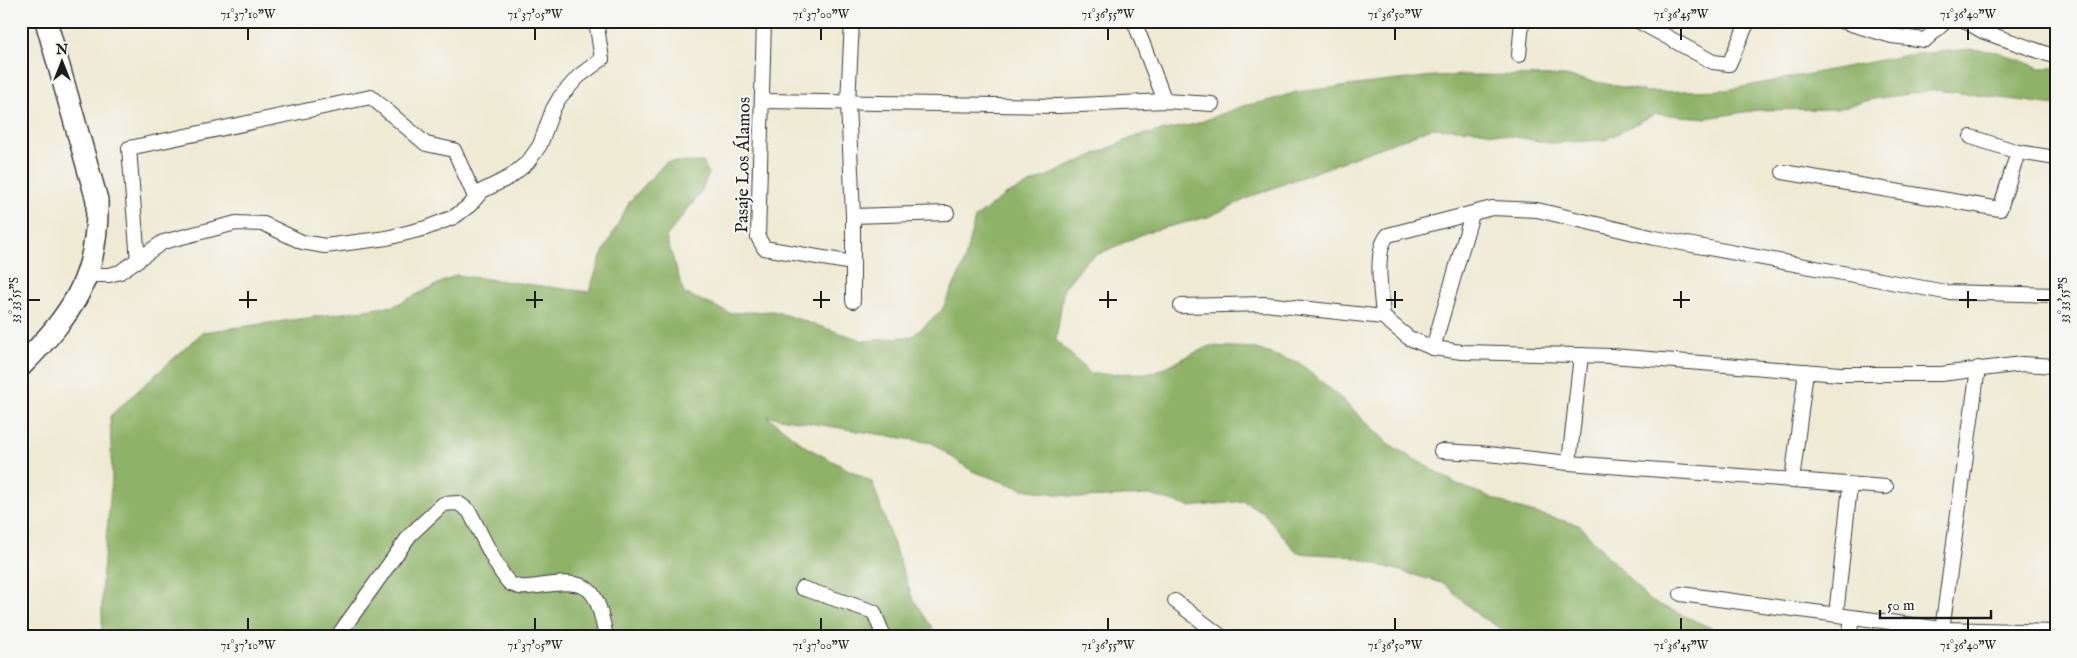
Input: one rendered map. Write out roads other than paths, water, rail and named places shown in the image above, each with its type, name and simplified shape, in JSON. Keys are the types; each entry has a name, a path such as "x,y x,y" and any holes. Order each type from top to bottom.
{"main road":[{"path":"21,366 61,323 72,308 87,276 96,240 97,200 46,21"}],"street":[{"path":"87,276 110,276 130,267 162,242 236,223 264,224 302,242 325,246 387,238 426,228 454,217 490,186 516,173 528,162 540,145 553,109 560,97 579,76 602,60 596,21"},
{"name":"Pasaje Los Álamos","path":"764,21 764,101 758,237 764,248 853,263"},
{"path":"852,21 848,103 853,216 853,301"},
{"path":"1134,21 1165,101"},
{"path":"1519,55 1522,21"},
{"path":"1638,21 1713,62 1729,64 1748,21"},
{"path":"1841,21 1892,36 1925,40 1946,21"},
{"path":"1965,21 1984,32 2056,57"},
{"path":"138,261 130,148 371,98 426,144 454,150 476,197"},
{"path":"764,101 1058,106 1165,101 1212,104"},
{"path":"1971,137 2018,152 2056,158"},
{"path":"1783,172 2000,209 2018,152"},
{"path":"1383,317 1379,252 1383,240 1394,232 1504,207 1536,210 1655,238 1945,292 2056,296"},
{"path":"853,216 947,213"},
{"path":"1433,348 1472,214"},
{"path":"1181,306 1265,304 1383,317 1409,338 1433,348 1462,352 1581,355 1806,371 1941,374 2022,364 2056,366"},
{"path":"1569,463 1581,355"},
{"path":"1941,633 1978,368"},
{"path":"1792,481 1806,371"},
{"path":"1441,451 1479,452 1569,463 1850,486 1886,487"},
{"path":"1836,615 1850,486"},
{"path":"337,637 410,535 443,504 453,502 464,506 469,511 501,572 509,582 522,588 578,582 589,590 600,608 606,637"},
{"path":"802,588 874,612 882,632 880,637"},
{"path":"1681,594 1836,615 1941,633 2037,634 2056,632"},
{"path":"1176,601 1222,637"},
{"path":"1849,637 1852,618"}]}
